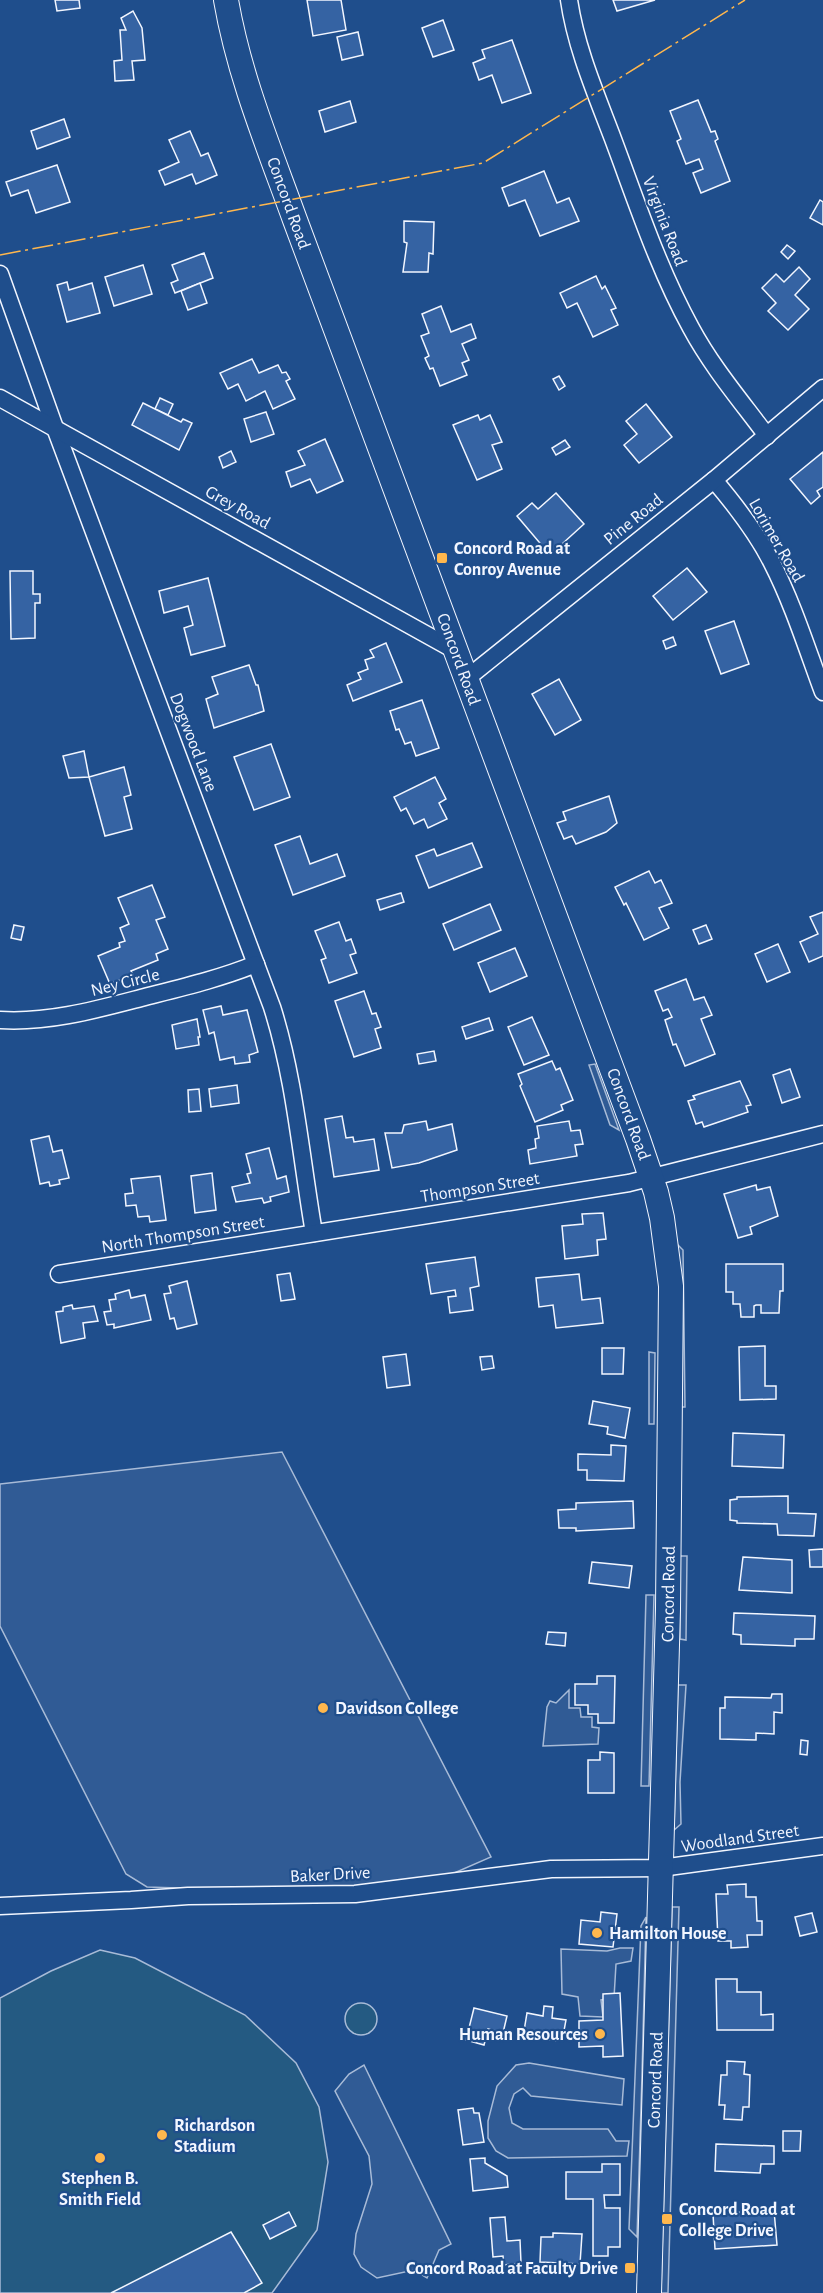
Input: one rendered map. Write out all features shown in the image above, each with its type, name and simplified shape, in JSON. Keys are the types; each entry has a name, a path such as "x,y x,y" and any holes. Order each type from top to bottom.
{"main road":[{"name":"Concord Road","path":"226,0 234,39 250,94 295,220 406,513 651,1177 662,1218 671,1286 668,1609 649,2293"}],"street":[{"name":"Virginia Road","path":"570,0 590,78 651,242 674,295 692,331 767,436"},
{"name":"Dogwood Lane","path":"0,274 55,428 280,1031 314,1233"},
{"name":"Pine Road","path":"466,679 714,480 823,388"},
{"name":"Grey Road","path":"0,398 456,651"},
{"name":"Lorimer Road","path":"714,480 750,526 772,562 789,599 823,692"},
{"name":"Ney Circle","path":"0,1020 55,1018 86,1013 218,979 256,964"},
{"name":"Thompson Street","path":"314,1233 617,1185 823,1134"},
{"name":"North Thompson Street","path":"59,1274 314,1233"},
{"name":"Woodland Street","path":"662,1868 823,1846"},
{"name":"Baker Drive","path":"0,1906 188,1896 355,1894 551,1869 662,1868"}],"shaded area":[{"path":"595,1064 619,1130 610,1125 589,1065"},
{"path":"676,1243 683,1250 685,1407 680,1407"},
{"path":"649,1352 655,1353 654,1424 649,1424"},
{"path":"282,1452 491,1857 452,1874 342,1888 276,1891 147,1887 126,1874 0,1626 0,1484"},
{"path":"680,1556 687,1556 686,1640 680,1639"},
{"path":"646,1595 654,1595 649,1786 641,1786"},
{"path":"678,1685 686,1685 680,1782 681,1824 674,1830"},
{"path":"569,1690 569,1708 580,1708 581,1717 592,1717 592,1727 599,1728 598,1744 543,1746 547,1707 550,1701 556,1703"},
{"path":"672,1907 679,1907 668,2293 661,2293"},
{"path":"646,1917 637,2237 629,2229 641,1926"},
{"path":"633,1948 631,1961 616,1964 614,1998 601,2000 603,2017 580,2016 578,1997 562,1994 561,1949 607,1951"},
{"name":"Richardson Stadium","path":"100,1950 135,1958 245,2015 296,2063 319,2107 328,2162 317,2230 272,2293 0,2293 0,1998 51,1971"},
{"path":"361,2003 372,2008 377,2019 372,2030 361,2035 350,2030 345,2019 350,2008"},
{"path":"529,2063 624,2079 622,2105 531,2096 523,2088 514,2094 509,2108 512,2123 523,2129 608,2129 616,2141 629,2141 627,2156 508,2158 496,2151 488,2138 488,2121 497,2086 516,2065"},
{"path":"364,2065 451,2244 439,2250 427,2278 414,2270 377,2278 361,2267 354,2254 356,2234 372,2184 369,2156 335,2091 349,2074"}],"building":[{"path":"55,0 79,0 80,8 57,11"},
{"path":"307,0 341,0 346,30 313,36"},
{"path":"613,0 655,0 617,11"},
{"path":"133,11 142,28 145,60 132,61 134,80 115,81 114,61 122,60 120,30 126,30 121,18"},
{"path":"443,20 454,50 433,57 422,28"},
{"path":"358,32 363,55 342,60 337,37"},
{"path":"512,40 531,93 502,103 492,75 479,80 473,63 485,58 482,50"},
{"path":"698,100 711,132 715,131 718,139 715,141 730,181 701,193 693,173 703,169 699,159 686,164 677,141 681,139 670,111"},
{"path":"350,101 356,122 325,132 319,111"},
{"path":"64,119 70,137 37,149 31,131"},
{"path":"190,131 201,156 208,153 217,175 196,184 192,174 165,185 159,171 179,162 169,140"},
{"path":"57,165 70,202 36,213 28,190 11,196 6,182"},
{"path":"544,171 557,203 569,198 579,221 540,236 525,200 509,206 502,188"},
{"path":"820,200 823,202 823,225 810,218"},
{"path":"404,221 434,222 433,254 429,253 428,272 403,272 407,243 404,242"},
{"path":"787,245 795,251 788,259 781,252"},
{"path":"204,253 213,278 175,293 171,283 178,280 172,265"},
{"path":"143,265 152,294 114,306 105,277"},
{"path":"799,267 810,279 795,295 809,309 788,330 768,311 776,303 762,288 776,274 784,282"},
{"path":"596,276 602,289 605,286 616,308 611,310 618,325 593,337 577,303 567,308 560,293"},
{"path":"67,282 69,290 92,283 100,313 67,322 57,285"},
{"path":"200,283 207,303 188,310 181,291"},
{"path":"441,306 451,332 471,324 476,338 462,344 469,360 462,363 467,375 440,386 433,368 430,369 425,358 429,356 421,336 429,333 422,314"},
{"path":"252,359 259,373 278,365 282,373 286,372 290,379 286,381 295,399 273,409 265,391 246,401 238,384 228,389 220,373"},
{"path":"559,376 565,386 559,390 553,379"},
{"path":"160,398 173,404 168,415 155,409"},
{"path":"143,403 181,422 183,419 192,423 179,450 132,425"},
{"path":"646,404 672,437 639,463 624,445 637,434 626,421"},
{"path":"266,412 274,434 251,442 244,419"},
{"path":"478,415 480,420 490,415 502,442 492,445 502,469 477,480 453,425"},
{"path":"325,439 343,481 317,493 310,479 291,487 286,472 305,465 298,451"},
{"path":"565,440 570,447 556,455 552,448"},
{"path":"231,451 236,462 223,468 219,457"},
{"path":"823,452 823,487 817,491 820,496 811,504 790,479"},
{"path":"556,493 584,524 550,555 517,516 532,503 538,509"},
{"path":"687,568 707,592 673,620 653,596"},
{"path":"10,571 33,571 33,594 40,594 40,603 35,603 35,638 11,639"},
{"path":"208,578 225,646 191,655 184,628 193,625 188,606 164,613 159,591"},
{"path":"734,621 749,664 721,674 705,631"},
{"path":"673,637 676,645 666,649 663,641"},
{"path":"386,643 402,682 353,701 347,685 361,679 358,673 368,669 365,660 374,657 370,650"},
{"path":"249,665 256,685 258,685 264,711 214,728 206,699 218,694 212,677"},
{"path":"559,679 581,720 555,735 532,694"},
{"path":"422,700 439,748 416,756 411,742 405,744 399,729 396,730 390,711"},
{"path":"271,744 290,797 254,810 234,757"},
{"path":"84,751 89,777 69,778 63,756"},
{"path":"124,767 131,795 124,797 132,829 105,836 89,777"},
{"path":"435,777 446,799 439,803 447,819 428,828 424,819 414,824 406,808 401,811 394,797"},
{"path":"609,796 617,823 606,832 576,844 572,836 564,839 557,823 566,820 563,812"},
{"path":"300,836 310,864 337,854 345,876 293,895 275,845"},
{"path":"472,843 482,867 429,888 416,856 434,849 437,856"},
{"path":"649,871 655,883 661,880 672,903 659,908 669,928 644,940 626,903 624,905 615,887"},
{"path":"152,885 165,917 156,920 168,949 156,954 158,960 131,971 133,975 110,984 98,956 120,947 119,943 125,941 120,928 129,924 118,898"},
{"path":"401,893 404,902 380,910 377,900"},
{"path":"490,904 501,930 454,950 443,924"},
{"path":"823,912 823,956 809,962 800,942 818,934 810,917"},
{"path":"339,922 346,941 351,939 356,953 350,955 357,973 329,983 321,960 326,958 315,931"},
{"path":"14,925 24,927 21,940 11,938"},
{"path":"706,925 712,939 699,944 693,930"},
{"path":"778,944 790,972 767,982 755,954"},
{"path":"515,948 527,976 490,992 478,963"},
{"path":"686,979 694,1000 704,997 712,1015 701,1019 715,1054 685,1066 676,1044 673,1045 665,1020 672,1017 668,1009 663,1011 655,991"},
{"path":"364,991 372,1014 376,1013 381,1027 375,1029 381,1048 354,1057 335,1001"},
{"path":"221,1006 223,1015 247,1010 258,1052 249,1055 250,1062 235,1064 234,1057 220,1060 214,1032 209,1034 203,1010"},
{"path":"532,1017 549,1055 524,1065 508,1027"},
{"path":"489,1018 493,1030 466,1039 462,1027"},
{"path":"197,1019 199,1045 176,1049 172,1025"},
{"path":"434,1051 436,1061 419,1064 417,1054"},
{"path":"552,1061 556,1070 560,1068 573,1100 561,1105 563,1110 535,1122 520,1086 522,1084 518,1074"},
{"path":"790,1069 800,1097 782,1103 773,1075"},
{"path":"740,1081 751,1105 746,1106 748,1112 704,1127 702,1122 696,1124 688,1101 695,1099 693,1096"},
{"path":"237,1085 239,1103 211,1107 209,1089"},
{"path":"199,1089 201,1111 189,1112 188,1090"},
{"path":"342,1116 346,1138 353,1137 354,1142 374,1139 379,1170 334,1177 325,1119"},
{"path":"426,1121 428,1130 452,1124 457,1150 419,1163 392,1168 385,1133 402,1133 404,1125"},
{"path":"569,1121 571,1131 580,1130 583,1144 575,1145 577,1156 530,1164 528,1150 536,1148 535,1139 539,1138 537,1126"},
{"path":"49,1136 53,1152 62,1150 69,1178 59,1180 60,1184 50,1186 49,1182 40,1184 31,1140"},
{"path":"269,1148 277,1179 286,1176 289,1192 270,1197 271,1201 264,1203 262,1198 236,1202 232,1187 250,1183 247,1174 251,1173 246,1154"},
{"path":"212,1173 216,1210 195,1213 191,1176"},
{"path":"160,1176 166,1220 150,1222 149,1216 138,1217 136,1205 126,1206 125,1194 133,1193 131,1179"},
{"path":"756,1185 757,1190 770,1187 778,1216 750,1227 752,1234 738,1238 724,1194"},
{"path":"603,1213 606,1239 597,1240 598,1255 565,1259 562,1226 583,1224 582,1214"},
{"path":"475,1257 479,1286 470,1288 473,1310 450,1313 448,1297 456,1296 455,1290 431,1294 426,1264"},
{"path":"726,1264 783,1264 783,1291 780,1291 779,1313 761,1313 761,1305 756,1305 754,1306 754,1317 741,1317 740,1304 733,1304 733,1292 726,1292"},
{"path":"290,1273 295,1299 281,1301 277,1275"},
{"path":"579,1274 582,1300 600,1298 603,1323 556,1328 553,1305 539,1307 536,1278"},
{"path":"187,1281 197,1324 177,1329 174,1318 170,1319 164,1294 171,1293 169,1286"},
{"path":"129,1290 131,1298 145,1295 151,1320 114,1328 114,1324 107,1325 104,1312 111,1311 109,1300 116,1299 115,1294"},
{"path":"72,1305 73,1309 94,1306 98,1321 83,1323 85,1338 61,1343 56,1312 63,1311 63,1307"},
{"path":"765,1346 765,1386 776,1386 776,1399 740,1400 739,1347"},
{"path":"602,1348 624,1348 623,1374 602,1374"},
{"path":"406,1354 410,1385 387,1388 383,1357"},
{"path":"492,1356 494,1368 482,1370 480,1357"},
{"path":"593,1401 630,1408 625,1438 607,1434 608,1427 589,1424"},
{"path":"733,1433 784,1435 783,1468 732,1466"},
{"path":"611,1445 626,1446 624,1481 587,1480 587,1470 578,1470 578,1454 611,1455"},
{"path":"788,1496 788,1513 816,1514 814,1536 778,1535 777,1524 737,1523 737,1521 730,1520 730,1500 737,1499 737,1497"},
{"path":"633,1501 634,1528 576,1531 576,1528 559,1528 558,1510 576,1509 576,1503"},
{"path":"823,1549 823,1567 810,1567 809,1550"},
{"path":"743,1557 792,1560 792,1593 739,1590"},
{"path":"592,1562 632,1566 629,1588 589,1583"},
{"path":"734,1613 815,1616 814,1639 795,1639 795,1646 741,1644 741,1635 733,1634"},
{"path":"548,1632 566,1633 565,1646 546,1644"},
{"path":"597,1676 615,1676 614,1723 598,1723 598,1714 588,1714 588,1705 575,1705 575,1684 597,1684"},
{"path":"772,1694 782,1694 782,1713 774,1712 774,1734 756,1733 756,1740 720,1739 720,1708 725,1708 725,1697 771,1698"},
{"path":"801,1740 808,1741 807,1755 800,1754"},
{"path":"600,1752 614,1753 614,1793 588,1793 588,1760 600,1760"},
{"path":"746,1884 746,1897 756,1897 757,1921 762,1921 762,1935 747,1935 748,1947 731,1948 731,1941 718,1941 716,1894 728,1894 727,1885"},
{"name":"Hamilton House","path":"601,1912 617,1914 613,1947 579,1944 581,1920 600,1922"},
{"path":"812,1913 817,1932 800,1936 795,1917"},
{"path":"716,1979 737,1979 737,1992 761,1992 761,2015 773,2014 773,2030 717,2030"},
{"name":"Human Resources","path":"620,1993 623,2056 603,2057 603,2046 579,2047 579,2021 603,2020 603,1994"},
{"path":"544,2006 553,2007 552,2018 566,2020 563,2036 557,2035 556,2041 530,2037 531,2032 524,2031 527,2013 543,2016"},
{"path":"474,2008 507,2016 503,2033 488,2029 484,2045 466,2040"},
{"path":"727,2061 745,2062 744,2074 750,2075 749,2107 743,2107 742,2120 724,2119 725,2105 719,2105 721,2075 727,2075"},
{"path":"473,2108 474,2113 479,2113 484,2142 463,2145 458,2110"},
{"path":"783,2131 801,2131 800,2151 783,2151"},
{"path":"716,2144 774,2146 774,2164 761,2164 760,2173 715,2171"},
{"path":"485,2158 485,2163 507,2176 508,2187 473,2191 470,2159"},
{"path":"602,2164 620,2164 620,2195 604,2195 605,2208 620,2208 620,2247 608,2247 608,2256 593,2256 593,2199 566,2199 566,2172 602,2172"},
{"path":"774,2210 777,2245 715,2249 713,2214"},
{"path":"289,2212 296,2226 270,2239 263,2225"},
{"path":"505,2217 507,2241 520,2240 521,2263 504,2265 503,2256 493,2257 490,2218"},
{"path":"231,2232 262,2283 244,2293 111,2293"},
{"path":"553,2233 582,2234 580,2264 540,2262 541,2237 553,2237"}],"power":[{"path":"0,255 483,163 745,0"}],"place":[{"name":"Concord Road at Conroy Avenue","path":"442,558"},
{"name":"Davidson College","path":"323,1708"},
{"name":"Hamilton House","path":"597,1933"},
{"name":"Human Resources","path":"600,2034"},
{"name":"Richardson Stadium","path":"162,2135"},
{"name":"Stephen B. Smith Field","path":"100,2158"},
{"name":"Concord Road at College Drive","path":"667,2219"},
{"name":"Concord Road at Faculty Drive","path":"630,2268"}]}
